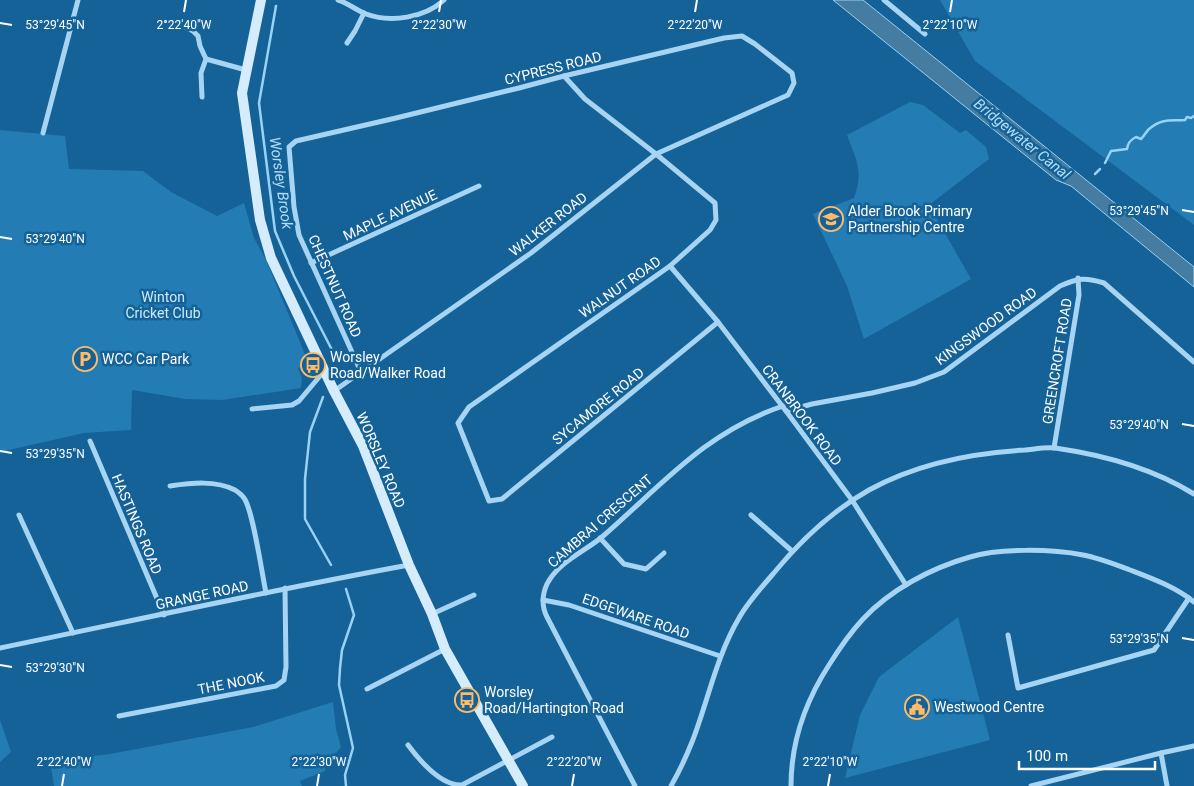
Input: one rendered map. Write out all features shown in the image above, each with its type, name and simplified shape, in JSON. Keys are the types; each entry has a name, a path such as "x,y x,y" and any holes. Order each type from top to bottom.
{"main road":[{"name":"WORSLEY ROAD","path":"261,0 242,93 260,220 271,258 334,391 363,446 409,565 432,614 445,649 510,760 523,786"}],"street":[{"path":"43,134 78,0"},
{"path":"338,0 346,2 364,13 393,18 408,16 438,5 444,0"},
{"path":"884,0 925,34"},
{"path":"347,43 364,13"},
{"path":"163,21 180,25 193,31 198,36 206,59 202,73 202,97"},
{"name":"CYPRESS ROAD","path":"289,147 296,141 724,38 742,36 792,73 794,83 788,95"},
{"path":"206,59 246,72"},
{"name":"WALNUT ROAD","path":"489,501 458,423 469,407 670,266 710,230 716,220 715,203 585,99 564,76"},
{"name":"WALKER ROAD","path":"334,391 531,253 656,154 788,95"},
{"name":"CHESTNUT ROAD","path":"289,147 294,207 299,235 361,372"},
{"name":"MAPLE AVENUE","path":"311,263 479,186"},
{"name":"CRANBROOK ROAD","path":"670,266 718,322 785,408 852,500 906,584"},
{"path":"1078,278 1104,283 1194,362"},
{"name":"KINGSWOOD ROAD","path":"785,408 872,393 915,383 944,372 1060,286 1078,278"},
{"name":"GREENCROFT ROAD","path":"1054,448 1079,295 1078,278"},
{"name":"SYCAMORE ROAD","path":"489,501 502,499 718,322"},
{"path":"252,409 292,405 299,400 325,369"},
{"name":"CAMBRAI CRESCENT","path":"543,600 544,590 552,576 568,561 600,538 695,453 742,422 785,408"},
{"name":"HASTINGS ROAD","path":"90,441 164,615"},
{"path":"671,786 684,763 720,656 739,618 792,551 814,530 852,500 893,478 972,455 1054,448 1116,460 1156,473 1194,494"},
{"path":"170,486 190,483 221,485 236,490 245,499 251,518 266,593"},
{"path":"18,515 73,633"},
{"path":"752,515 792,551"},
{"path":"600,538 624,564 646,569 664,553"},
{"path":"791,786 795,741 801,720 821,677 833,658 863,619 880,604 906,584 949,564 971,556 1008,552 1052,551 1084,555 1155,580 1192,600 1154,650 1018,688 1008,635"},
{"name":"GRANGE ROAD","path":"0,648 285,588 409,565"},
{"name":"THE NOOK","path":"119,716 276,686 284,680 286,667 285,588"},
{"path":"432,614 474,595"},
{"path":"543,600 543,609 635,786"},
{"name":"EDGEWARE ROAD","path":"543,600 569,606 720,656"},
{"path":"367,689 445,649"},
{"path":"408,745 443,781 462,785 552,737"},
{"path":"1031,786 1194,746"},
{"path":"1161,753 1168,786"}],"green space":[{"path":"940,0 1194,0 1194,225 975,61"},
{"path":"910,102 923,105 960,133 966,130 986,147 989,159 929,205 971,279 864,339 847,286 813,214 854,198 859,172 847,135"},
{"name":"Winton Cricket Club","path":"0,130 65,136 69,169 143,171 171,192 217,216 244,203 254,238 266,260 309,364 298,368 302,378 301,388 222,400 185,399 132,390 131,430 84,433 0,452"},
{"path":"958,617 990,740 845,778 860,715 879,677"},
{"path":"333,702 336,729 341,747 337,752 325,758 325,771 300,781 302,786 54,786 51,767 92,758 92,756 253,727"},
{"path":"0,720 11,752 0,762"}],"water":[{"name":"Bridgewater Canal","path":"833,0 863,0 1194,267 1194,287 1071,186 1056,180"}],"waterway":[{"name":"Worsley Brook","path":"276,6 259,103 275,231 294,276 333,352"},
{"path":"1105,163 1111,151 1127,149 1132,139 1136,137 1141,139 1149,129 1158,123 1185,120 1187,117 1191,118 1194,116"},
{"path":"1095,174 1100,169"},
{"name":"Worsley Brook","path":"323,397 310,432 305,479 305,519 331,565"},
{"name":"Worsley Brook","path":"346,589 354,615 342,650 339,685 353,748 345,775 346,786"}],"place":[{"name":"Alder Brook Primary Partnership Centre","path":"831,219"},
{"name":"WCC Car Park","path":"85,359"},
{"name":"Worsley Road/Walker Road","path":"313,365"},
{"name":"Worsley Road/Hartington Road","path":"467,700"},
{"name":"Westwood Centre","path":"917,707"}]}
